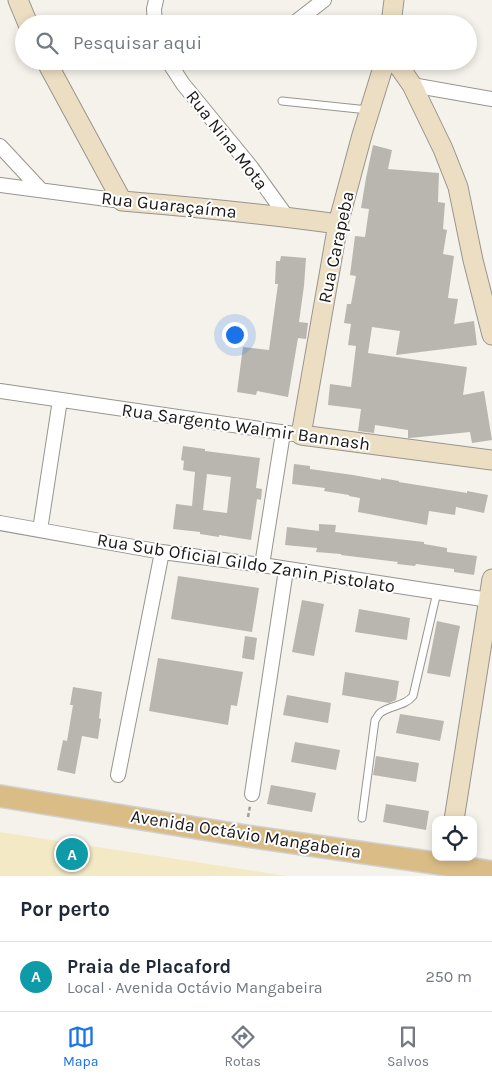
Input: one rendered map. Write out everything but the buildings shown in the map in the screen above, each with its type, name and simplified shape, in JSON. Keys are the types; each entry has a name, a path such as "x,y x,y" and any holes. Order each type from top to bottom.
{"main road":[{"path":"18,0 24,15"},
{"path":"392,15 394,0"},
{"path":"51,70 122,201"},
{"name":"Rua Carapeba","path":"292,434 338,224 362,135 382,70"},
{"path":"401,70 412,85 443,149 458,187 473,260 492,335"},
{"name":"Rua Guaraçaíma","path":"122,201 205,208 338,224"},
{"name":"Rua Sargento Walmir Bannash","path":"292,434 492,460"},
{"path":"455,816 492,579"},
{"name":"Avenida Octávio Mangabeira","path":"0,796 246,836 432,859"},
{"name":"Avenida Octávio Mangabeira","path":"448,861 492,872"}],"street":[{"path":"154,15 156,0"},
{"path":"305,15 324,0"},
{"name":"Rua Nina Mota","path":"174,70 183,84 251,167 287,217"},
{"path":"412,85 492,99"},
{"path":"0,146 41,190"},
{"name":"Rua Guaraçaíma","path":"0,186 122,201"},
{"name":"Rua Sargento Walmir Bannash","path":"0,391 292,434"},
{"path":"40,530 60,400"},
{"name":"Rua Carapeba","path":"262,565 292,434"},
{"name":"Rua Sub Oficial Gildo Zanin Pistolato","path":"0,523 162,552 262,565 490,600"},
{"path":"118,775 162,552"},
{"path":"252,794 286,570"}],"lane":[{"path":"282,101 370,110"},
{"path":"362,818 375,720 381,712 404,704 413,696 437,592"}],"sand":[{"path":"0,832 287,876 0,876"}],"place":[{"name":"Praia de Placaford","path":"72,854"}]}
